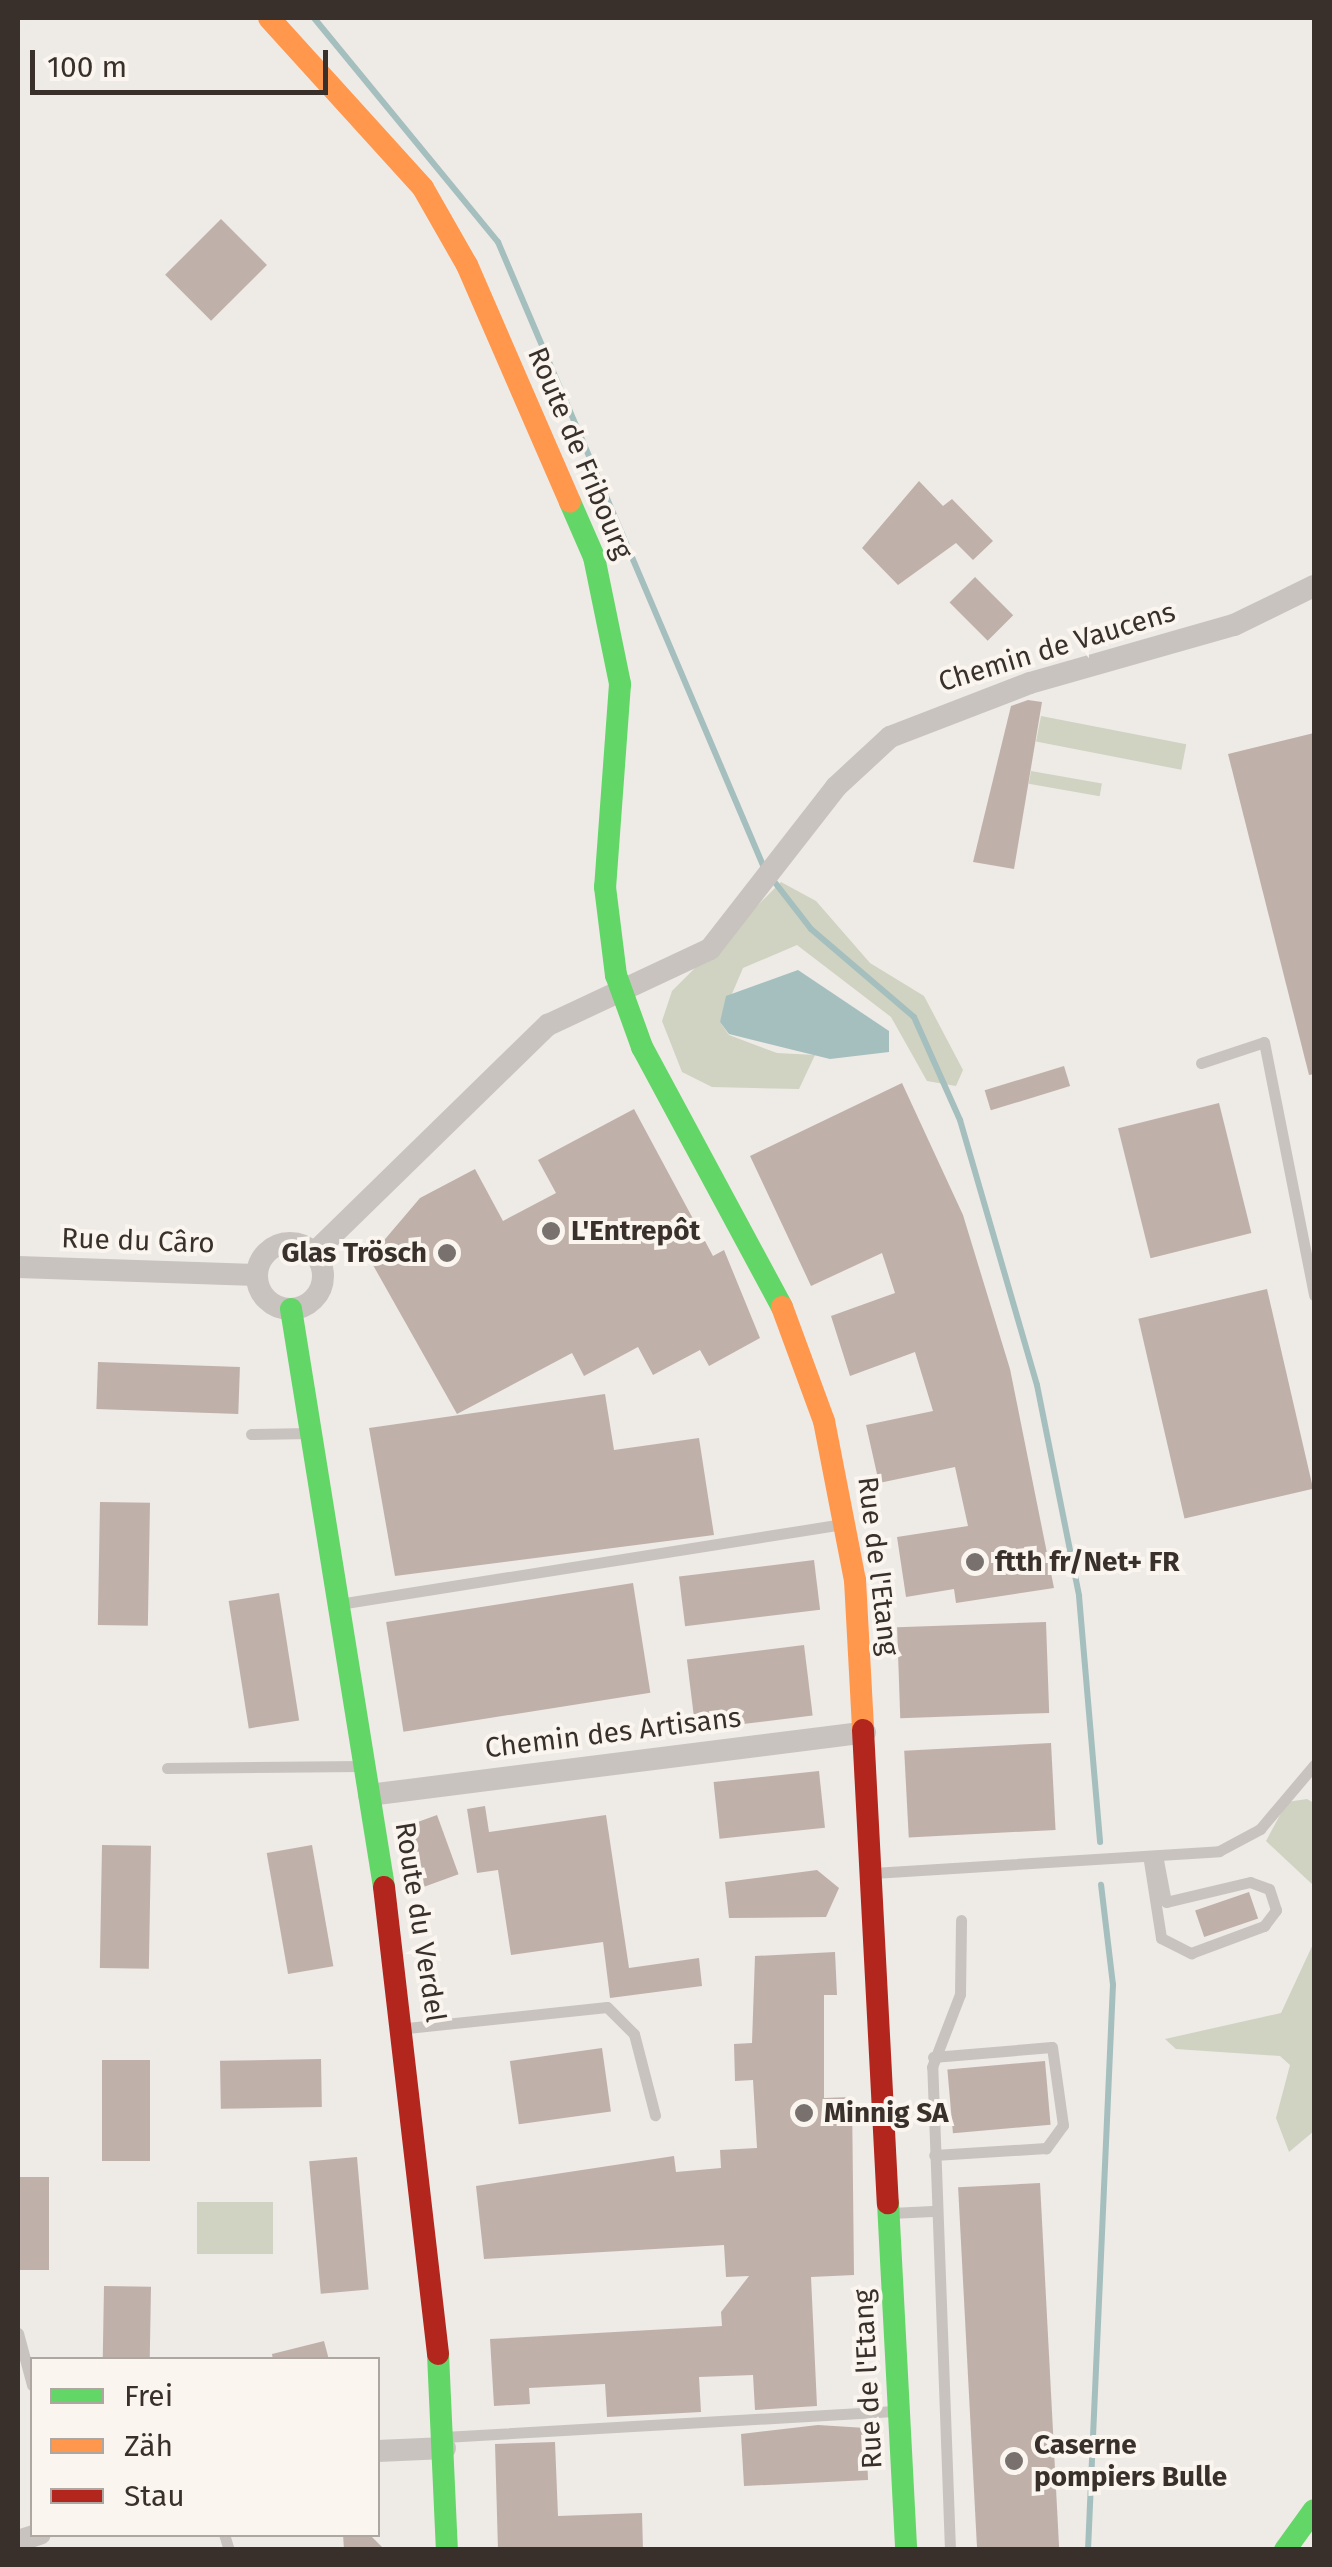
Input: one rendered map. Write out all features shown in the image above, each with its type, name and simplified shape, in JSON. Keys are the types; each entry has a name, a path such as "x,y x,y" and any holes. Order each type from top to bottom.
{"street":[{"name":"Route de Fribourg","path":"269,18 423,188 466,265 594,558 620,684 605,887 619,986"},
{"name":"Chemin de Vaucens","path":"619,986 700,956 762,888 836,787 890,737 1030,682 1234,625 1314,586"},
{"path":"314,1253 548,1024 619,986"},
{"name":"Rue de l'Etang","path":"619,986 642,1047 771,1278 824,1421 848,1523 865,1732 906,2550"},
{"path":"278,1245 314,1253 318,1293 291,1308 271,1302 257,1275 278,1245"},
{"name":"Rue du Câro","path":"18,1267 257,1275"},
{"name":"Route du Verdel","path":"291,1308 407,2028 445,2443 447,2550"},
{"name":"Chemin des Artisans","path":"369,1794 865,1732"},
{"path":"380,2452 445,2443"},
{"path":"1285,2550 1314,2510"}],"lane":[{"path":"1201,1062 1264,1042 1314,1295"},
{"path":"251,1434 310,1433"},
{"path":"339,1604 848,1523"},
{"path":"872,1873 1153,1860 1220,1851 1260,1829 1314,1765"},
{"path":"167,1768 365,1766"},
{"path":"1153,1860 1166,1902 1250,1882 1270,1889 1276,1910 1264,1926 1191,1953 1161,1938 1153,1860"},
{"path":"950,2550 932,2211 933,2058 960,1994 960,1920"},
{"path":"407,2028 607,2007 634,2034 655,2115"},
{"path":"933,2058 1052,2048 1063,2125 1046,2148 934,2155"},
{"path":"890,2213 932,2211"},
{"path":"18,2333 30,2378"},
{"path":"445,2443 900,2411"}],"green space":[{"path":"1041,716 1186,744 1181,770 1036,742"},
{"path":"1031,771 1102,784 1100,796 1029,784"},
{"path":"781,882 816,901 870,963 924,996 963,1070 956,1086 927,1081 891,1017 797,945 743,968 720,1022 729,1035 777,1053 815,1055 799,1089 712,1087 682,1072 662,1021 672,991"},
{"path":"1307,1799 1314,1803 1314,1886 1266,1841 1287,1802"},
{"path":"1314,1942 1314,2131 1289,2152 1276,2118 1290,2065 1280,2056 1176,2049 1165,2039 1281,2013"},
{"path":"197,2202 273,2202 273,2254 197,2254"}],"water":[{"path":"798,970 889,1031 889,1052 830,1059 729,1034 720,1022 726,996"}],"building":[{"path":"221,219 267,265 211,321 165,275"},
{"path":"919,481 943,506 952,499 993,541 973,560 956,543 898,585 862,548"},
{"path":"975,577 1013,615 988,641 950,602"},
{"path":"1028,700 1042,702 1014,869 973,862 1011,706"},
{"path":"1314,733 1314,1074 1309,1075 1228,754"},
{"path":"1064,1066 1070,1086 991,1110 985,1090"},
{"path":"902,1083 963,1215 1010,1369 1054,1588 956,1603 954,1589 906,1597 897,1537 968,1526 955,1467 879,1483 866,1425 933,1411 915,1352 850,1376 831,1316 895,1293 882,1253 811,1286 750,1156"},
{"path":"1219,1103 1251,1233 1151,1258 1118,1128"},
{"name":"Glas Trösch","path":"634,1109 713,1256 724,1250 760,1338 709,1366 700,1350 653,1375 638,1347 584,1376 572,1353 457,1414 369,1258 420,1198 475,1169 503,1221 556,1193 538,1160"},
{"path":"1267,1289 1313,1489 1184,1518 1138,1319"},
{"path":"98,1362 240,1367 238,1414 96,1409"},
{"path":"605,1394 614,1450 699,1438 714,1535 395,1576 369,1428"},
{"path":"100,1502 150,1503 148,1626 98,1625"},
{"path":"814,1560 820,1610 685,1626 679,1577"},
{"path":"633,1583 650,1693 403,1732 386,1622"},
{"path":"279,1593 299,1720 249,1728 229,1601"},
{"path":"1046,1622 1049,1713 900,1718 897,1627"},
{"path":"804,1645 813,1715 696,1730 687,1659"},
{"path":"1051,1743 1056,1830 909,1838 904,1751"},
{"path":"819,1771 825,1828 720,1839 714,1782"},
{"path":"485,1806 489,1832 606,1815 629,1968 699,1958 702,1986 610,1998 603,1942 511,1955 498,1870 477,1873 467,1809"},
{"path":"437,1815 459,1874 415,1890 394,1831"},
{"path":"102,1845 151,1846 149,1969 100,1968"},
{"path":"312,1845 333,1966 288,1974 267,1853"},
{"path":"817,1870 839,1888 826,1917 729,1918 725,1882"},
{"path":"1249,1892 1258,1918 1204,1937 1195,1911"},
{"path":"835,1952 837,1995 824,1995 824,2098 852,2097 854,2275 811,2277 817,2406 755,2410 753,2375 699,2377 701,2412 607,2417 605,2384 529,2388 530,2404 494,2406 490,2339 722,2326 721,2312 749,2276 726,2277 724,2245 484,2259 476,2186 674,2156 676,2172 721,2168 720,2150 757,2148 753,2080 735,2081 734,2044 752,2043 755,1956"},
{"path":"602,2048 611,2111 519,2124 510,2061"},
{"path":"321,2059 322,2107 221,2109 220,2061"},
{"path":"102,2060 150,2060 150,2161 102,2161"},
{"path":"1045,2061 1051,2125 953,2133 947,2070"},
{"path":"357,2157 369,2289 321,2294 309,2161"},
{"path":"18,2177 49,2177 49,2270 18,2270"},
{"path":"1040,2183 1059,2549 977,2550 958,2187"},
{"path":"104,2286 151,2287 150,2357 103,2357"},
{"path":"324,2341 328,2357 272,2357 272,2354"},
{"path":"818,2425 866,2428 868,2480 744,2486 741,2434"},
{"path":"555,2442 558,2516 642,2513 643,2550 498,2550 495,2444"},
{"path":"343,2537 372,2537 385,2550 344,2550"}],"waterway":[{"path":"314,18 498,242 765,870"},
{"path":"773,880 811,929 914,1017 960,1120 1037,1385 1079,1596 1100,1842"},
{"path":"1088,2550 1113,1985 1101,1885"}],"traffic: fast":[{"path":"570,502 594,557 620,684 605,887 616,975 642,1047 782,1307"},
{"path":"291,1309 384,1887"},
{"path":"888,2203 906,2550"},
{"path":"438,2354 447,2550"},
{"path":"1285,2550 1314,2510"}],"traffic: slow":[{"path":"269,18 423,188 467,265 570,502"},
{"path":"782,1307 824,1421 855,1580 863,1730"}],"traffic: jam":[{"path":"863,1730 888,2203"},
{"path":"384,1887 438,2354"}],"place":[{"name":"L'Entrepôt","path":"551,1231"},
{"name":"Glas Trösch","path":"447,1253"},
{"name":"ftth fr/Net+ FR","path":"975,1562"},
{"name":"Minnig SA","path":"804,2113"},
{"name":"Caserne pompiers Bulle","path":"1014,2461"}]}
